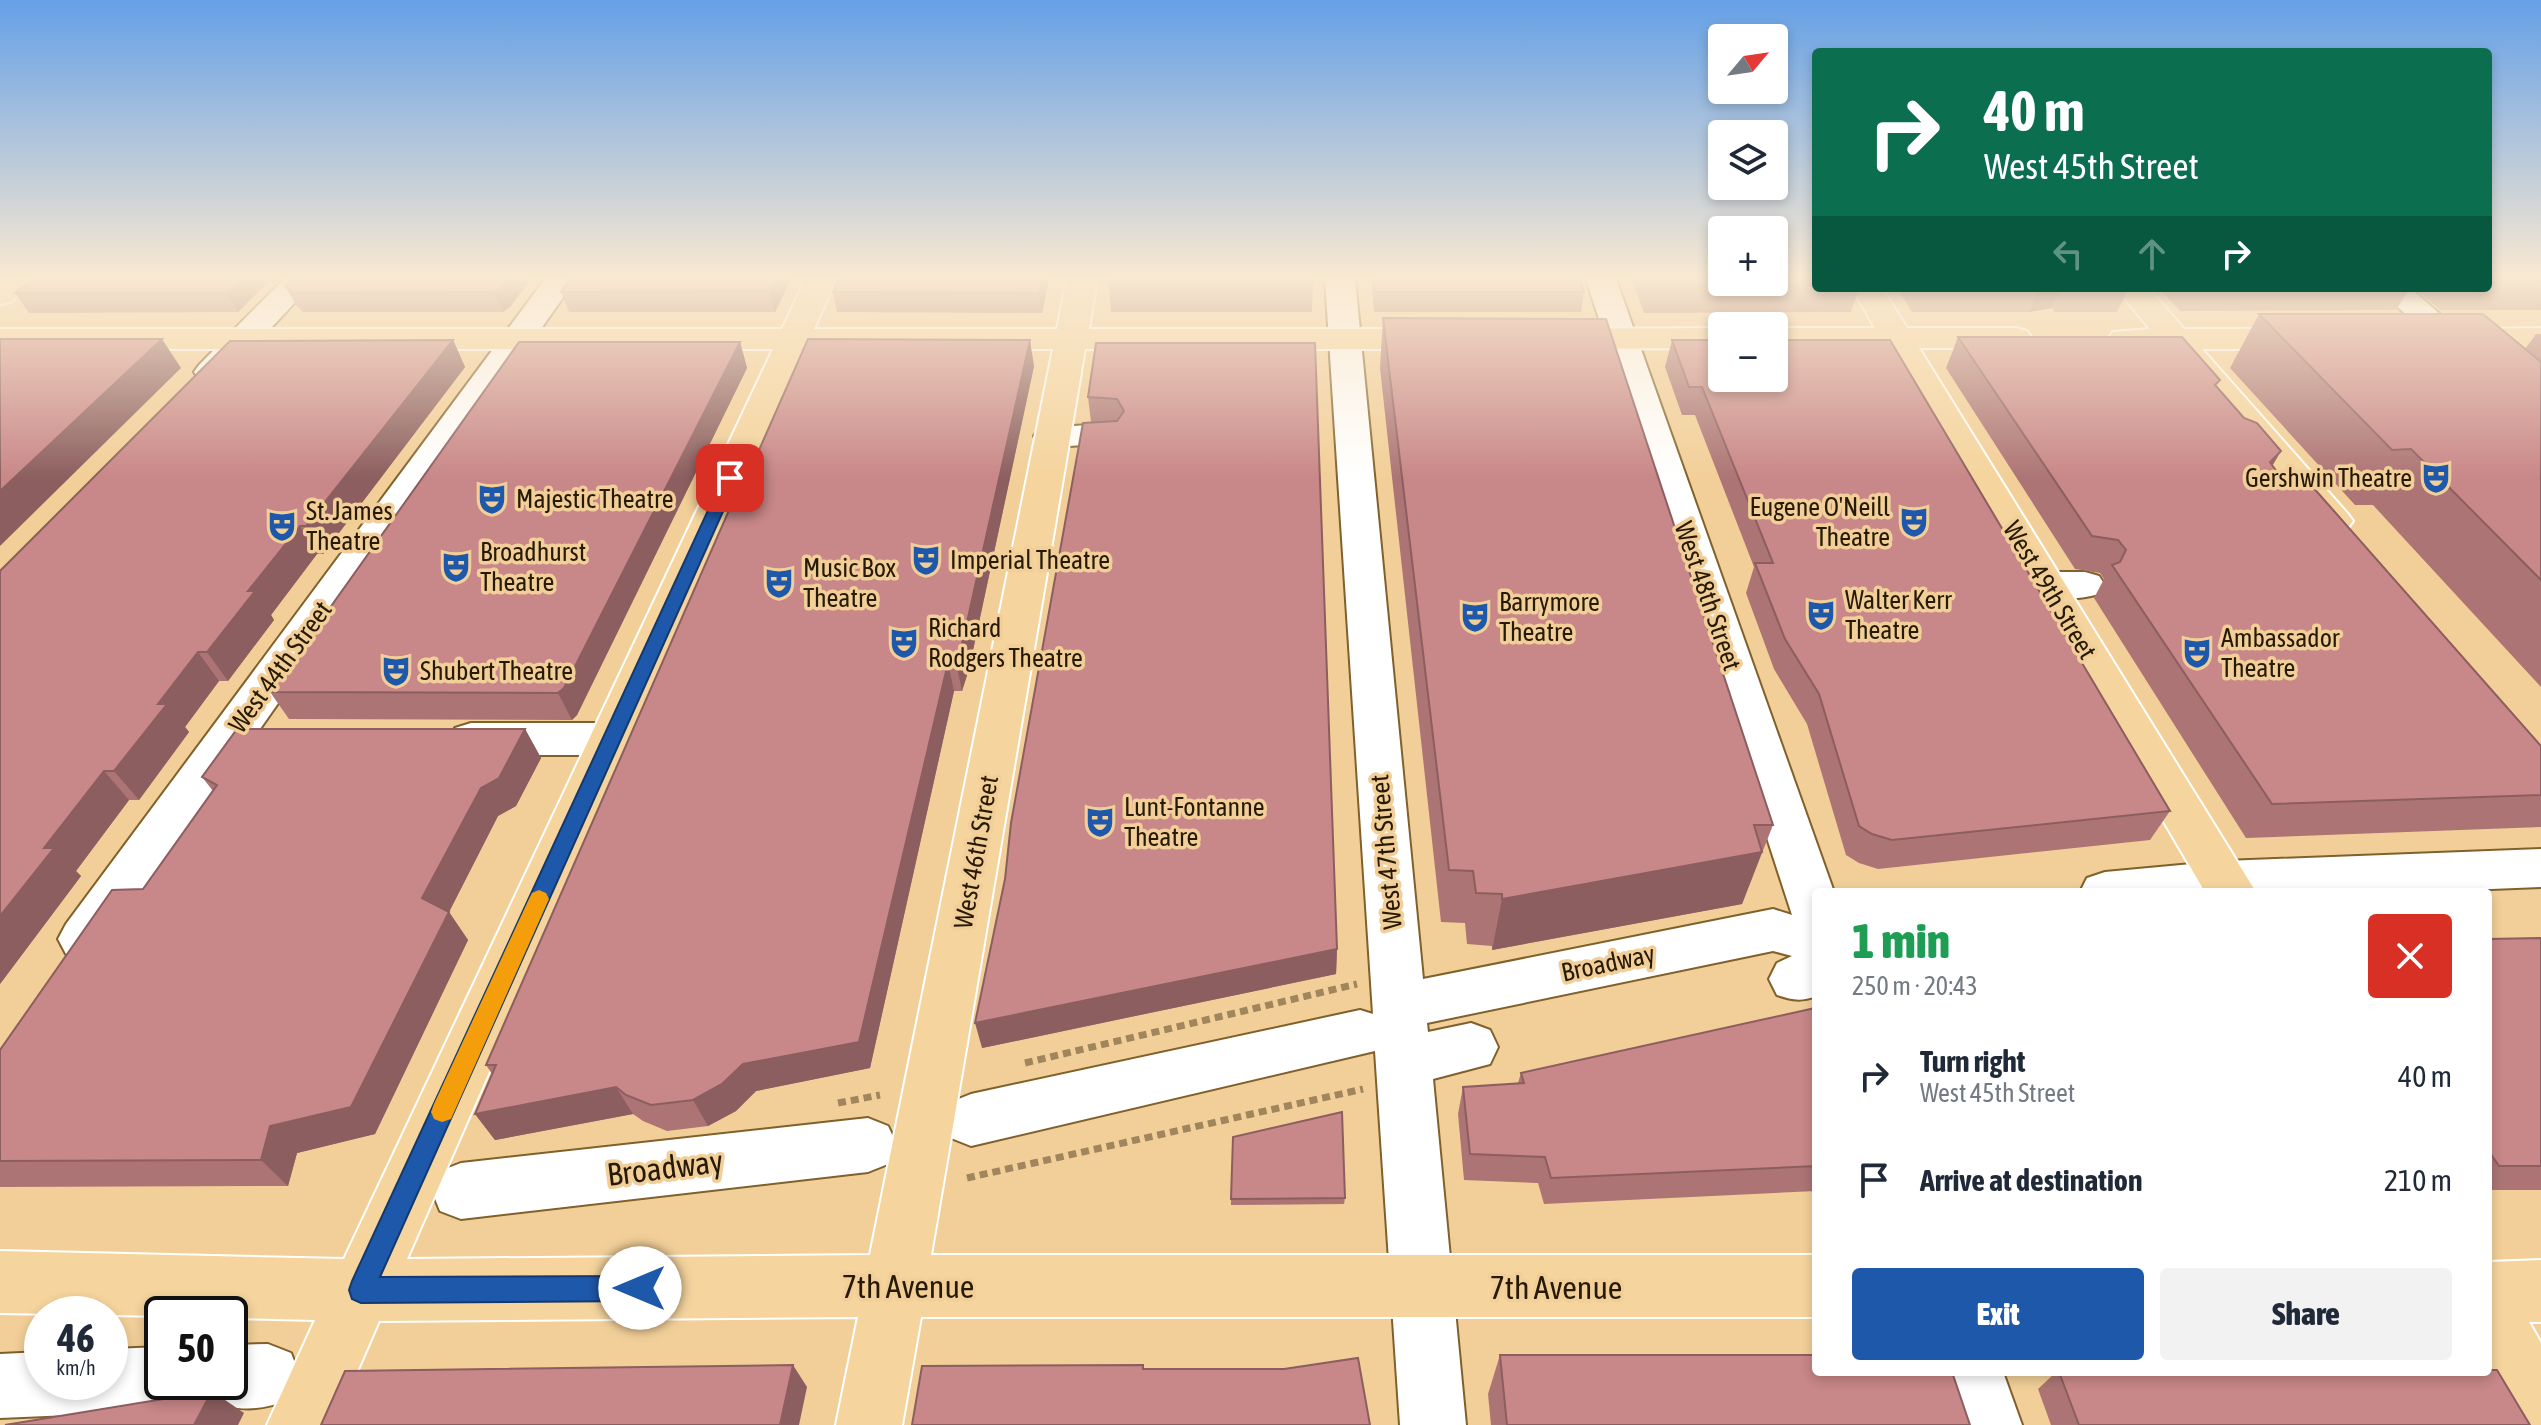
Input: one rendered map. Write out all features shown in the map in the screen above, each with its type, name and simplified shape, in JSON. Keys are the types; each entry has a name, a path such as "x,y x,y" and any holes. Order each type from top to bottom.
{"main road":[{"path":"266,1393 361,1290 791,346"},
{"name":"West 46th Street","path":"869,1425 1069,346"},
{"name":"West 49th Street","path":"1903,346 2066,585 2227,886"},
{"path":"2182,346 2362,553"},
{"name":"7th Avenue","path":"0,1282 361,1290 895,1286 1424,1289 1812,1286"},
{"path":"2492,1293 2541,1291"},
{"path":"2492,1322 2541,1403"}],"street":[{"path":"188,395 238,346"},
{"name":"West 44th Street","path":"64,966 512,346"},
{"name":"West 47th Street","path":"1345,346 1377,1034 1424,1289 1433,1425"},
{"name":"West 48th Street","path":"1623,346 1812,900"},
{"path":"2457,346 2541,420"},
{"path":"1052,436 1106,435"},
{"path":"2272,495 2312,495"},
{"path":"229,738 277,738"},
{"path":"434,739 611,739"},
{"path":"2186,888 2541,868"},
{"name":"Broadway","path":"971,1120 1377,1034 1773,930 1809,961"},
{"path":"1377,1034 1471,1047"},
{"name":"Broadway","path":"461,1191 868,1145"},
{"path":"1972,1376 1989,1425"},
{"path":"0,1386 24,1385"}],"path":[{"path":"1019,1065 1377,1034"},
{"path":"967,1178 1377,1034"}],"building":[{"path":"0,346 155,346 0,491"},
{"path":"226,346 449,346 306,526 300,526 248,591 255,591 207,652 198,652 158,704 167,704 114,771 104,771 44,848 54,848 0,916 0,571"},
{"path":"517,346 738,346 564,688 558,693 270,692"},
{"path":"805,346 1029,346 963,640 956,662 948,663 859,1042 743,1064 722,1084 693,1100 651,1105 626,1095 616,1087 475,1114 496,1065 486,1065 737,492 740,493"},
{"path":"1096,346 1315,346 1337,949 975,1023 1005,879 1011,823 1083,423 1117,421 1124,411 1117,399 1088,397"},
{"path":"1386,346 1615,346 1773,825 1754,825 1762,852 1502,899 1502,894 1476,893 1473,871 1449,870"},
{"path":"1674,346 1708,346 1708,392 1788,392 1788,346 1893,346 2170,811 1892,840 1859,826 1819,694 1785,639 1755,563 1773,563 1702,387 1689,387"},
{"path":"1964,346 2190,346 2220,380 2215,385 2244,418 2257,423 2281,451 2270,462 2277,472 2304,477 2541,746 2541,795 2272,804 2112,565 2120,562 2126,550 2118,540 2092,536"},
{"path":"2290,346 2521,346 2541,362 2541,580 2411,449 2392,450"},
{"path":"237,729 525,729 499,778 481,788 422,898 449,912 351,1107 270,1126 261,1160 0,1161 0,1050 112,890 143,889 217,785 202,777"},
{"path":"2541,938 2541,1166 2499,1166 2492,1156 2492,939"},
{"path":"1812,1009 1812,1166 1551,1178 1545,1157 1470,1154 1463,1087 1524,1083 1521,1073"},
{"path":"1342,1112 1345,1198 1231,1199 1233,1137"},
{"path":"1500,1355 1812,1355 1812,1376 1953,1376 1970,1425 1507,1425"},
{"path":"1358,1358 1370,1425 912,1425 922,1366 1143,1365 1143,1369 1284,1369"},
{"path":"793,1365 780,1425 321,1425 345,1371"},
{"path":"2492,1370 2497,1370 2530,1425 2079,1425 2061,1376 2492,1376"},
{"path":"157,1400 207,1400 194,1425 5,1425"}],"slow traffic":[{"path":"442,1112 539,899"}],"place":[{"name":"Gershwin Theatre","path":"2436,478"},
{"name":"Majestic Theatre","path":"492,499"},
{"name":"Eugene O'Neill Theatre","path":"1914,522"},
{"name":"St. James Theatre","path":"282,526"},
{"name":"Imperial Theatre","path":"926,560"},
{"name":"Broadhurst Theatre","path":"456,567"},
{"name":"Music Box Theatre","path":"779,583"},
{"name":"Walter Kerr Theatre","path":"1821,615"},
{"name":"Barrymore Theatre","path":"1475,617"},
{"name":"Richard Rodgers Theatre","path":"904,643"},
{"name":"Ambassador Theatre","path":"2197,653"},
{"name":"Shubert Theatre","path":"396,671"},
{"name":"Lunt-Fontanne Theatre","path":"1100,822"}],"route":[{"path":"640,1288 361,1290 730,478"}]}
